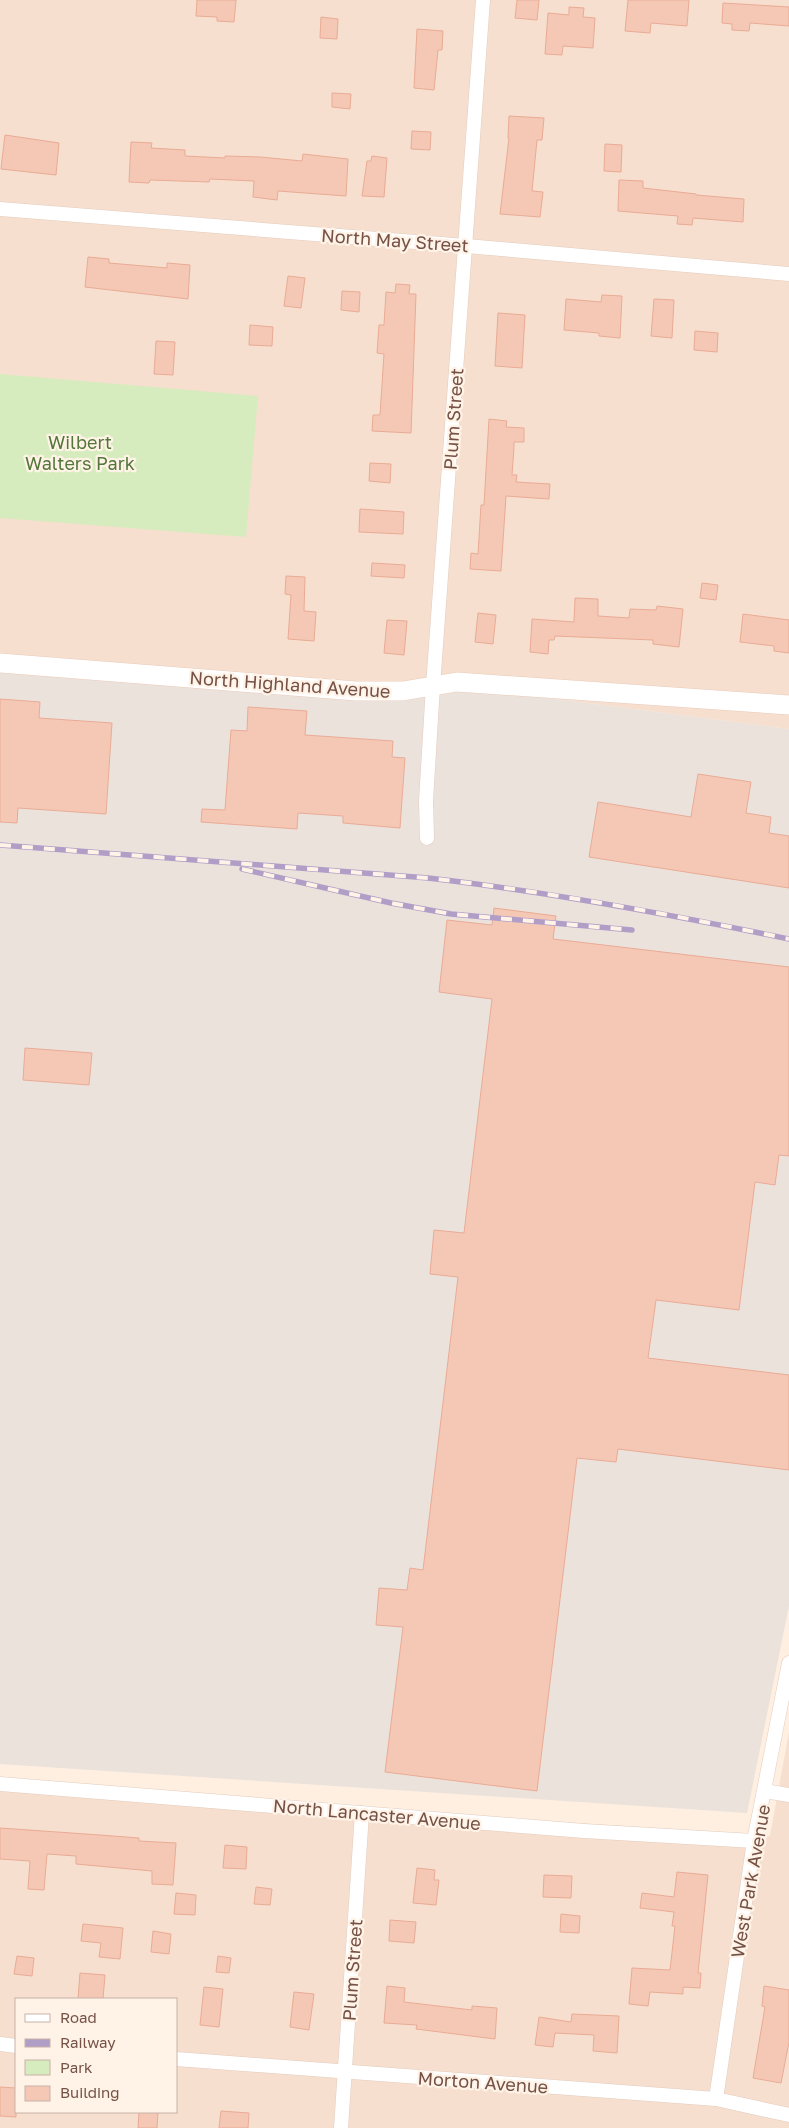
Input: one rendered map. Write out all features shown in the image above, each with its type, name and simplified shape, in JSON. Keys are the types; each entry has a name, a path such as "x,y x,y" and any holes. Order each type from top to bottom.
{"street":[{"name":"Plum Street","path":"427,838 426,802 433,686 483,0"},
{"name":"North May Street","path":"0,210 466,246 789,274"},
{"name":"North Highland Avenue","path":"0,663 356,691 403,691 457,682 490,683 789,705"},
{"name":"West Park Avenue","path":"716,2099 754,1841 789,1663"},
{"name":"North Lancaster Avenue","path":"0,1784 584,1831 754,1841"},
{"path":"765,1791 789,1795"},
{"name":"Plum Street","path":"341,2128 362,1813"},
{"path":"0,2044 15,2046"},
{"name":"Morton Avenue","path":"178,2059 716,2099 789,2115"}],"shaded area":[{"path":"0,0 789,0 789,729 478,689 0,662"},
{"path":"0,662 478,689 789,729 789,1606 747,1813 0,1764"},
{"path":"789,1732 789,2128 0,2128 0,1784 770,1836"}],"green space":[{"name":"Wilbert Walters Park","path":"0,374 258,396 246,537 0,518"}],"building":[{"path":"197,0 236,0 234,22 217,21 217,17 196,16"},
{"path":"517,0 539,0 537,20 515,18"},
{"path":"628,0 689,0 687,26 651,23 650,33 625,31"},
{"path":"723,3 789,7 789,26 750,23 749,31 732,30 732,24 722,23"},
{"path":"569,7 584,8 583,17 595,18 593,48 563,46 562,55 545,54 548,13 569,15"},
{"path":"321,17 338,19 337,39 320,38"},
{"path":"417,29 443,31 442,50 438,50 434,90 414,88"},
{"path":"332,93 351,94 350,109 332,107"},
{"path":"509,116 544,118 542,140 537,140 532,191 543,192 540,217 500,214 509,138"},
{"path":"412,131 431,132 430,150 411,149"},
{"path":"5,135 59,143 56,175 1,169"},
{"path":"131,142 152,143 151,148 185,150 185,156 260,157 302,161 303,154 348,159 346,196 278,191 277,200 253,197 254,181 210,179 209,182 150,180 149,183 129,182"},
{"path":"605,144 622,145 621,172 604,171"},
{"path":"372,156 387,158 384,197 362,196 367,161 371,161"},
{"path":"619,180 643,181 643,188 744,199 743,222 693,218 692,225 677,224 678,216 618,211"},
{"path":"88,257 109,259 109,263 167,268 167,263 190,265 188,299 85,287"},
{"path":"288,276 305,278 301,308 284,306"},
{"path":"396,284 410,285 409,294 416,294 411,433 372,431 373,415 380,415 384,354 377,353 379,325 384,325 386,292 395,293"},
{"path":"342,291 360,292 359,312 341,310"},
{"path":"602,295 622,296 620,338 599,336 599,333 564,330 566,299 601,302"},
{"path":"654,299 674,300 672,338 651,336"},
{"path":"498,313 525,315 522,368 495,366"},
{"path":"250,325 273,327 272,346 249,345"},
{"path":"695,331 718,333 717,352 694,350"},
{"path":"156,341 175,342 173,375 154,374"},
{"path":"489,419 507,421 506,427 524,428 524,442 514,442 512,475 517,475 516,482 550,484 549,499 506,496 501,571 470,569 471,553 478,554 481,505 484,505"},
{"path":"370,463 391,464 390,483 369,481"},
{"path":"360,509 404,512 403,534 359,532"},
{"path":"372,563 405,565 404,578 371,576"},
{"path":"286,576 305,577 304,611 316,612 314,641 288,639 291,595 285,594"},
{"path":"702,583 718,585 716,600 700,598"},
{"path":"575,598 598,599 598,616 629,618 630,609 656,610 657,606 683,609 679,647 653,644 653,640 555,636 554,640 549,640 548,654 530,652 532,619 574,622"},
{"path":"478,613 496,615 493,644 475,642"},
{"path":"743,614 789,620 789,653 774,651 774,646 740,642"},
{"path":"387,620 407,621 404,655 384,653"},
{"path":"0,699 40,702 39,718 112,723 106,814 18,808 17,823 0,822"},
{"path":"248,707 307,711 305,735 393,741 392,757 405,758 400,828 343,823 343,816 298,813 297,829 201,822 202,809 225,810 231,730 247,731"},
{"path":"698,774 751,782 746,813 771,817 769,833 789,836 789,888 589,857 598,802 691,817"},
{"path":"494,908 556,916 553,939 789,967 789,1156 779,1155 775,1185 755,1182 739,1310 656,1300 648,1358 789,1375 789,1470 618,1449 616,1462 577,1458 537,1791 385,1772 403,1627 376,1625 379,1588 407,1590 410,1568 423,1570 458,1277 430,1274 434,1230 464,1233 492,999 439,992 447,920 492,925"},
{"path":"25,1048 92,1053 89,1085 23,1080"},
{"path":"0,1828 139,1838 139,1841 176,1843 173,1885 152,1884 152,1871 76,1864 76,1856 47,1854 44,1890 28,1889 30,1861 0,1859"},
{"path":"225,1845 247,1847 246,1869 223,1868"},
{"path":"417,1868 435,1870 434,1880 439,1880 436,1905 413,1903"},
{"path":"677,1872 708,1875 698,1973 701,1973 700,1988 683,1987 683,1994 650,1992 648,2006 629,2004 632,1968 670,1970 675,1926 672,1926 674,1912 640,1908 642,1893 674,1897"},
{"path":"544,1875 572,1876 571,1898 543,1897"},
{"path":"256,1887 272,1889 270,1905 254,1904"},
{"path":"176,1893 196,1895 195,1915 174,1914"},
{"path":"561,1914 580,1916 579,1933 560,1932"},
{"path":"390,1920 416,1922 414,1943 389,1941"},
{"path":"83,1924 123,1928 120,1959 99,1957 101,1943 81,1941"},
{"path":"153,1931 171,1934 169,1954 151,1952"},
{"path":"17,1956 34,1958 32,1976 14,1974"},
{"path":"218,1956 231,1958 229,1973 216,1972"},
{"path":"80,1973 105,1975 103,1998 78,1998"},
{"path":"387,1986 405,1988 404,2002 472,2010 472,2006 497,2008 495,2039 416,2029 417,2025 384,2023"},
{"path":"764,1986 789,1990 789,2042 781,2083 753,2078 765,2007 762,2006"},
{"path":"204,1987 223,1989 219,2027 200,2025"},
{"path":"294,1992 314,1994 309,2030 290,2027"},
{"path":"572,2014 619,2016 617,2053 593,2051 594,2035 555,2033 553,2047 535,2045 539,2017 571,2022"},
{"path":"0,2087 15,2088 16,2117 0,2116"},
{"path":"221,2111 249,2113 248,2128 219,2128"},
{"path":"139,2113 158,2113 157,2128 138,2128"}],"railway":[{"path":"0,845 428,878 609,904 789,939"},
{"path":"242,869 391,903 451,914 632,930"}]}
